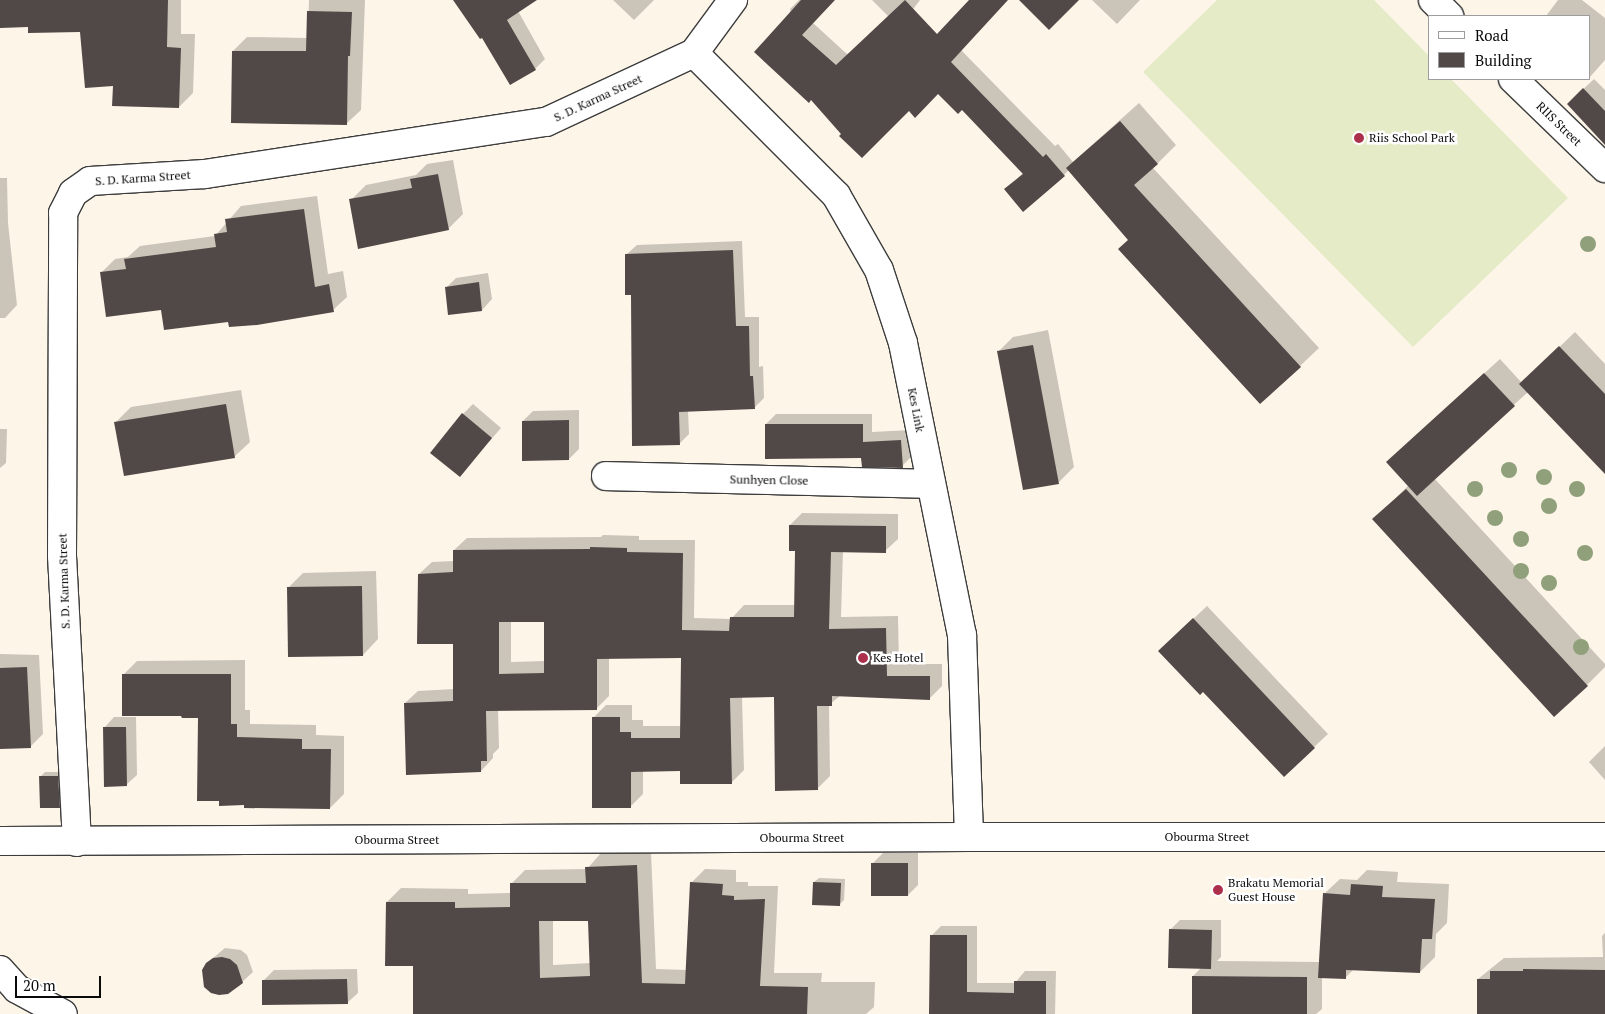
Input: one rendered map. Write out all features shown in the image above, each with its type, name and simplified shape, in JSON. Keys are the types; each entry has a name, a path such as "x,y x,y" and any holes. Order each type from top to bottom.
{"street":[{"name":"S. D. Karma Street","path":"77,842 62,556 63,213 73,193 90,181 205,174 546,122 694,53 733,0"},
{"path":"1433,0 1449,15"},
{"name":"Kes Link","path":"694,53 836,196 879,270 903,343 962,635 968,836"},
{"name":"RIIS Street","path":"1514,80 1605,168"},
{"name":"Sunhyen Close","path":"606,476 931,484"},
{"name":"Obourma Street","path":"0,841 968,836 1605,837"},
{"path":"0,970 17,989 63,1014"}],"green space":[{"name":"Riis School Park","path":"1217,0 1374,0 1428,55 1428,80 1452,80 1568,198 1413,347 1143,72"}],"building":[{"path":"0,0 168,0 167,47 181,48 179,108 112,106 113,86 85,88 80,32 28,33 28,27 0,28"},
{"path":"453,0 537,0 507,20 536,70 510,85 482,38 480,39"},
{"path":"801,0 835,0 802,35 836,65 905,0 937,34 969,0 1008,0 951,62 1043,157 1046,154 1065,176 1023,212 1004,189 1023,174 962,110 958,114 938,94 915,118 909,111 862,158 839,136 841,134 811,100 809,103 754,52"},
{"path":"1019,0 1079,0 1049,30"},
{"path":"307,11 352,12 350,56 348,56 347,125 231,123 232,51 306,51"},
{"path":"1583,88 1605,111 1605,145 1567,104"},
{"path":"1120,121 1158,164 1134,185 1301,367 1260,404 1118,249 1128,240 1066,168"},
{"path":"438,174 449,230 358,249 349,199 412,188 410,179"},
{"path":"304,209 315,287 329,284 334,312 257,325 229,327 228,322 164,330 161,310 106,317 100,272 126,269 124,259 216,247 214,234 227,232 225,219"},
{"path":"733,250 736,326 749,326 750,376 753,376 755,409 679,412 680,445 632,446 631,295 625,295 625,254"},
{"path":"479,282 482,311 448,315 445,287"},
{"path":"1033,345 1059,484 1023,490 997,351"},
{"path":"1559,346 1605,394 1605,474 1519,384"},
{"path":"1484,373 1515,406 1417,496 1386,462"},
{"path":"226,404 235,458 124,476 114,422"},
{"path":"462,413 492,438 460,477 430,453"},
{"path":"569,420 569,460 522,461 522,421"},
{"path":"765,424 863,424 863,442 901,440 903,468 862,467 861,458 765,459"},
{"path":"1406,489 1588,686 1554,717 1372,519"},
{"path":"789,525 886,526 886,553 831,552 829,629 886,628 887,676 930,676 930,700 832,696 832,706 817,706 818,790 775,791 774,697 730,698 732,784 680,784 680,771 631,772 631,808 592,808 592,717 620,717 620,732 631,732 631,738 680,738 681,658 597,659 597,710 486,711 487,761 481,761 481,772 406,775 404,703 453,701 453,644 417,644 418,574 453,572 453,550 590,549 590,547 627,548 627,552 683,553 682,630 729,631 730,617 794,617 795,551 789,551","holes":["499,622 544,622 544,673 499,674"]},
{"path":"362,586 363,656 288,657 287,587"},
{"path":"1193,618 1315,748 1284,777 1203,692 1200,695 1158,651"},
{"path":"27,667 31,748 0,749 0,668"},
{"path":"122,674 231,674 231,724 237,724 237,737 302,739 302,749 331,749 330,809 244,808 244,805 219,806 219,801 197,801 198,718 182,718 181,716 122,716"},
{"path":"103,727 126,727 127,786 104,787"},
{"path":"39,776 58,776 60,808 40,808"},
{"path":"871,863 908,863 908,896 871,896"},
{"path":"637,865 642,983 685,984 690,882 723,884 722,895 734,896 734,900 765,899 760,986 808,987 807,1014 413,1014 413,966 385,966 386,902 455,902 455,908 510,907 510,883 586,883 585,867","holes":["539,921 588,921 590,976 540,978"]},
{"path":"813,882 841,883 840,906 812,905"},
{"path":"1351,884 1383,886 1382,897 1435,899 1432,939 1422,939 1420,973 1346,970 1346,979 1318,978 1323,893 1350,895"},
{"path":"1169,929 1212,930 1211,969 1168,968"},
{"path":"930,935 967,935 967,992 1014,993 1014,981 1046,981 1046,1014 929,1014"},
{"path":"222,957 230,959 237,965 243,983 228,994 219,995 211,993 204,987 202,970 206,963 213,958"},
{"path":"1523,969 1605,970 1605,1014 1477,1014 1477,979 1490,979 1490,971 1523,971"},
{"path":"1192,976 1307,977 1307,1014 1192,1014"},
{"path":"347,979 348,1004 262,1005 262,980"}],"place":[{"name":"Riis School Park","path":"1359,138"},
{"name":"Kes Hotel","path":"863,658"},
{"name":"Brakatu Memorial Guest House","path":"1218,890"}]}
